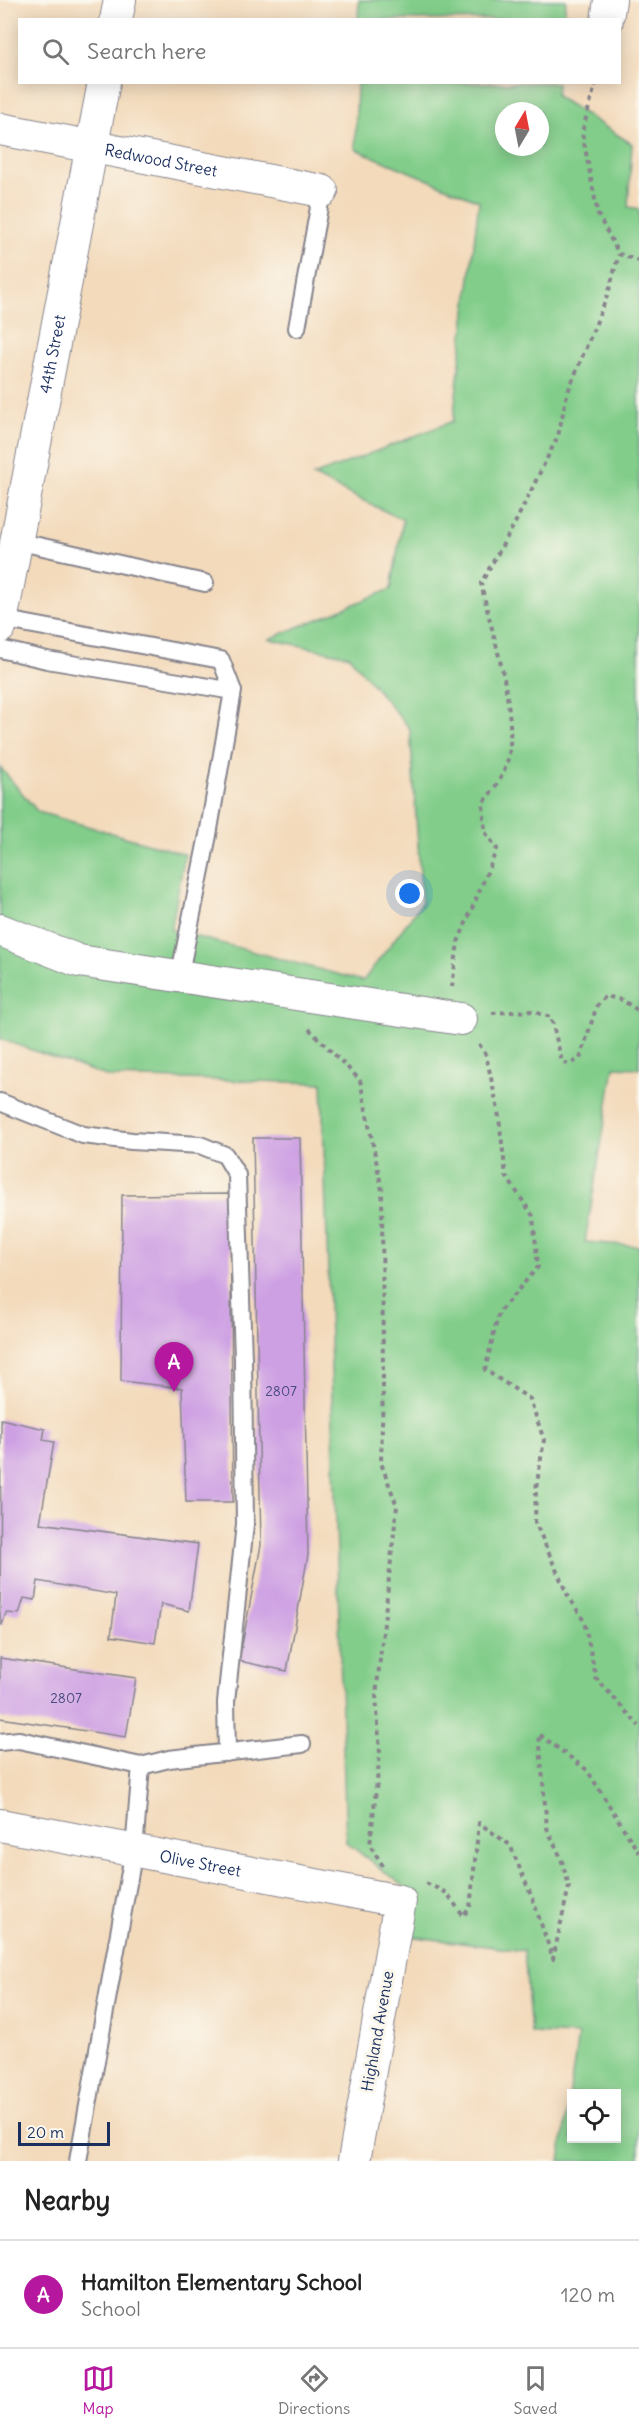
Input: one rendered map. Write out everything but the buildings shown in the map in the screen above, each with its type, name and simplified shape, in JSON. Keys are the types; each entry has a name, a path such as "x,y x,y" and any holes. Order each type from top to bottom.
{"street":[{"path":"116,18 120,0"},
{"path":"607,18 610,0"},
{"name":"44th Street","path":"0,631 104,84"},
{"name":"Redwood Street","path":"0,129 322,191"},
{"path":"0,930 79,961 461,1019"},
{"name":"Olive Street","path":"0,1825 134,1850 408,1890"},
{"name":"Highland Avenue","path":"354,2161 408,1890"}],"lane":[{"path":"297,328 322,191"},
{"path":"16,541 205,583"},
{"path":"0,631 221,660 233,691 210,823 179,978"},
{"path":"0,631 47,660 233,691"},
{"path":"0,1102 82,1135 200,1145 225,1155 237,1175 245,1524 226,1702 227,1753"},
{"path":"0,1742 19,1740 141,1766 169,1759 302,1744"},
{"path":"78,2161 134,1850 141,1766"}],"path":[{"path":"595,84 582,132 598,215 619,254 639,261"},
{"path":"619,254 608,294 567,394 558,436 515,523 481,583 505,684 510,747 499,784 483,803 485,832 497,849 458,942 451,984 461,1019 486,1055 498,1110 506,1176 533,1216 538,1267 498,1312 485,1370 530,1399 544,1440 536,1489 535,1522 567,1594 584,1621 596,1678 639,1726"},
{"path":"461,1019 506,1010 531,1011 551,1017 562,1062 569,1065 580,1059 597,1005 606,996 622,1000 639,1011"},
{"path":"304,1026 313,1032 360,1080 382,1190 381,1463 397,1506 376,1695 380,1753 370,1845 385,1868"},
{"path":"408,1890 447,1893 463,1916 470,1908 479,1823 510,1845 533,1900 553,1959 569,1886 561,1857 547,1828 539,1734 587,1770 639,1853"}],"green space":[{"path":"359,0 566,0 564,18 358,18"},
{"path":"357,84 557,84 556,96 632,144 628,207 639,209 639,1068 614,1067 585,1242 639,1246 639,2161 560,2161 567,2112 567,2143 621,2143 621,2089 570,2089 578,2035 531,2033 524,1951 409,1936 415,1895 346,1842 322,1083 109,1077 0,1039 0,767 38,812 185,854 171,930 363,981 422,903 410,729 349,656 269,639 391,589 403,520 313,476 453,421 479,201 355,149"}],"place":[{"name":"Hamilton Elementary School","path":"174,1392"}]}
